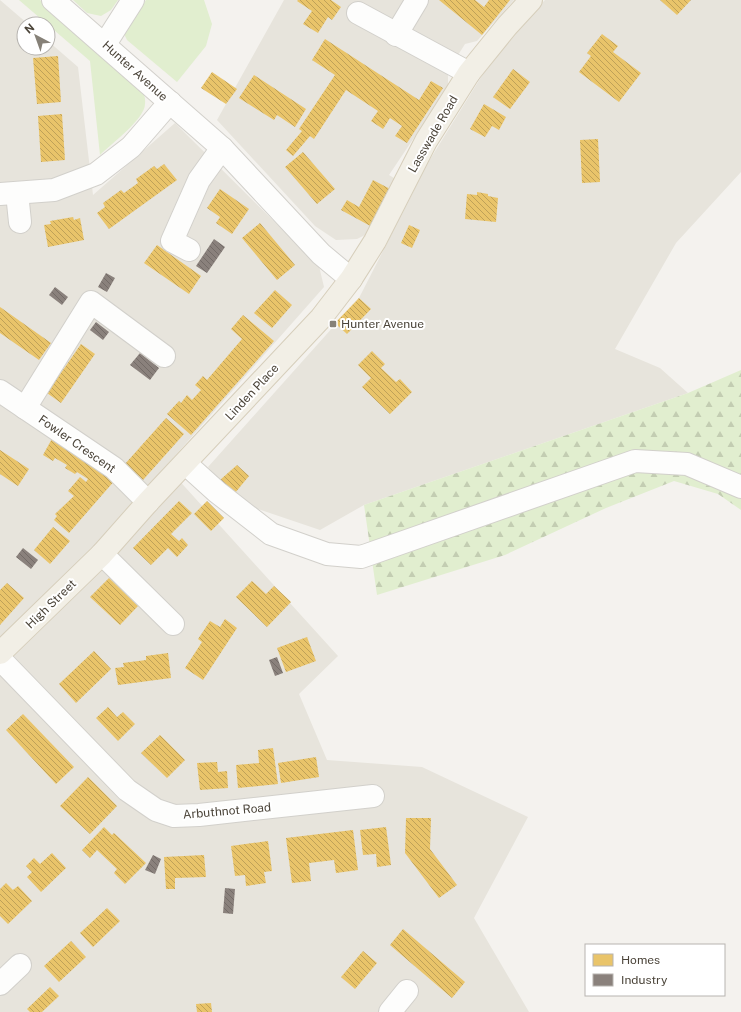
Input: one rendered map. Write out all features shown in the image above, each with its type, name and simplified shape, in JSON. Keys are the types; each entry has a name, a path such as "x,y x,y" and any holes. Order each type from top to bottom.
{"main road":[{"name":"Lasswade Road","path":"351,279 375,241 426,141 469,73 507,26 531,0"},
{"name":"Linden Place","path":"148,502 186,464 321,318 351,279"},
{"name":"High Street","path":"0,653 102,554 148,502"}],"street":[{"name":"Hunter Avenue","path":"54,0 222,148 321,254 351,279"},
{"path":"105,44 133,0"},
{"path":"396,35 417,0"},
{"path":"358,13 396,35 469,73"},
{"path":"20,222 8,194 54,190 96,174 131,147 170,102"},
{"path":"190,250 172,241 199,180 222,148"},
{"path":"24,408 91,302 164,356"},
{"name":"Fowler Crescent","path":"0,391 114,468 148,502"},
{"path":"186,464 217,492 272,534 327,554 362,557 636,461 687,464 741,487"},
{"path":"102,554 173,624"},
{"name":"Arbuthnot Road","path":"0,659 127,790 162,812 174,816 198,815 373,796"},
{"path":"0,984 20,965"},
{"path":"390,1012 407,991"}],"shaded area":[{"path":"0,0 19,16 16,16 16,56 56,56 56,48 78,67 93,195 175,123 319,266 324,287 166,466 338,656 299,694 327,760 422,767 528,817 474,918 529,1012 0,1012"},
{"path":"284,0 514,0 477,41 465,44 448,71 448,87 389,175 399,181 369,233 357,239 336,240 315,226 217,120"},
{"path":"545,0 741,0 741,172 676,243 615,349 660,368 688,393 364,505 320,530 255,508 222,485 208,467 359,298 429,161 501,45"}],"green space":[{"path":"19,0 40,0 140,86 144,95 145,104 144,110 140,117 100,155 90,61 56,32 56,16 38,16"},
{"path":"73,0 118,0 111,10 101,16 87,13"},
{"path":"146,0 204,0 212,24 206,46 177,82 127,40 124,34"},
{"path":"741,370 741,510 718,494 674,481 606,508 505,555 377,595 364,505 688,393"}],"building: Homes":[{"path":"331,0 341,7 332,20 328,17 318,33 303,24 312,11 297,1"},
{"path":"439,0 475,0 484,7 489,0 510,0 482,35"},
{"path":"660,0 691,0 677,15"},
{"path":"602,34 618,46 613,52 641,73 619,102 579,72 591,56 587,53"},
{"path":"325,39 419,100 431,81 443,88 407,143 395,136 402,126 390,118 383,129 371,121 378,111 346,90 314,139 310,136 293,156 286,150 302,131 299,129 335,75 312,60"},
{"path":"58,56 61,102 37,104 33,58"},
{"path":"513,69 530,82 510,109 493,97"},
{"path":"212,72 237,89 226,104 201,88"},
{"path":"254,75 306,109 295,127 277,115 274,120 239,98"},
{"path":"484,104 506,117 499,130 492,126 485,137 470,129"},
{"path":"62,114 65,160 41,162 38,116"},
{"path":"598,139 600,182 582,183 580,140"},
{"path":"303,152 335,189 317,204 285,167"},
{"path":"164,164 177,180 109,229 97,213 105,207 103,203 121,190 124,193 138,183 136,179 154,166 157,169"},
{"path":"373,180 394,191 374,228 341,210 347,200 359,207"},
{"path":"220,189 249,209 232,234 216,223 220,217 207,208"},
{"path":"477,192 498,198 496,222 465,219 467,194 477,195"},
{"path":"73,217 74,220 80,218 84,240 48,247 44,225 51,224 50,221"},
{"path":"260,223 295,265 277,280 242,238"},
{"path":"409,225 420,230 412,248 401,243"},
{"path":"157,245 201,276 189,294 144,263"},
{"path":"275,290 292,305 272,328 254,313"},
{"path":"359,298 371,309 347,334 335,323"},
{"path":"0,307 51,343 39,360 0,333"},
{"path":"243,315 274,341 191,435 167,414 179,401 181,403 187,395 192,400 201,390 195,385 203,376 207,380 242,339 231,329"},
{"path":"81,344 95,354 61,403 47,393"},
{"path":"372,351 385,364 381,368 396,382 400,379 412,392 390,414 362,387 371,378 358,365"},
{"path":"166,418 184,434 143,480 125,464"},
{"path":"54,435 116,479 69,533 54,520 57,516 55,514 74,496 68,491 80,477 86,482 88,479 77,472 75,474 65,468 67,465 55,458 53,461 43,455"},
{"path":"0,450 29,469 18,486 0,474"},
{"path":"237,465 249,476 235,493 220,480"},
{"path":"179,501 192,513 171,534 179,541 182,538 188,545 177,557 168,548 151,565 133,548"},
{"path":"207,501 224,518 211,531 194,514"},
{"path":"53,527 70,541 50,564 34,550"},
{"path":"109,578 138,606 120,625 90,597"},
{"path":"252,581 266,594 274,586 291,602 267,627 236,597"},
{"path":"7,583 24,598 0,625 0,590"},
{"path":"225,619 237,628 203,680 185,668 202,642 198,639 210,621 220,627"},
{"path":"307,637 316,661 286,672 277,648"},
{"path":"94,651 111,669 76,703 59,684"},
{"path":"168,653 171,678 118,685 115,668 124,667 123,663 146,660 146,656"},
{"path":"108,707 117,717 123,712 135,724 118,741 96,718"},
{"path":"23,714 74,767 56,784 6,730"},
{"path":"160,735 185,760 167,778 141,753"},
{"path":"273,748 278,784 238,788 236,765 259,763 258,750"},
{"path":"316,757 319,777 281,783 278,763"},
{"path":"217,762 218,772 227,771 228,788 200,790 197,763"},
{"path":"88,777 117,806 90,834 60,806"},
{"path":"406,818 431,818 430,849 457,885 439,898 405,853"},
{"path":"104,827 112,835 114,833 146,863 125,884 114,873 117,869 97,850 90,858 82,850"},
{"path":"386,827 391,865 377,867 376,854 363,855 360,830"},
{"path":"353,830 358,870 336,873 334,860 309,863 311,881 292,883 286,838"},
{"path":"268,841 272,871 264,872 266,883 246,886 245,875 235,876 231,846"},
{"path":"52,853 66,868 41,892 27,877 32,872 26,866 34,858 40,864"},
{"path":"204,855 206,877 175,878 175,889 166,889 164,857"},
{"path":"6,883 13,890 18,886 32,901 8,924 0,916 0,889"},
{"path":"107,908 120,921 93,947 80,933"},
{"path":"403,929 465,982 452,998 390,945"},
{"path":"71,941 86,957 59,982 44,966"},
{"path":"363,951 377,963 355,989 341,977"},
{"path":"50,987 59,996 42,1012 30,1012 27,1009"},
{"path":"211,1003 212,1012 197,1012 196,1004"}],"building: Industry":[{"path":"214,239 225,247 207,273 196,266"},
{"path":"106,273 115,278 107,292 98,287"},
{"path":"55,287 68,297 62,305 49,295"},
{"path":"96,322 109,332 103,340 90,330"},
{"path":"140,353 159,368 150,380 130,365"},
{"path":"23,548 38,560 31,569 16,557"},
{"path":"277,657 283,673 275,676 269,660"},
{"path":"153,855 161,859 155,874 145,870"},
{"path":"225,888 235,889 233,914 223,913"}],"place":[{"name":"Hunter Avenue","path":"333,324"}]}
